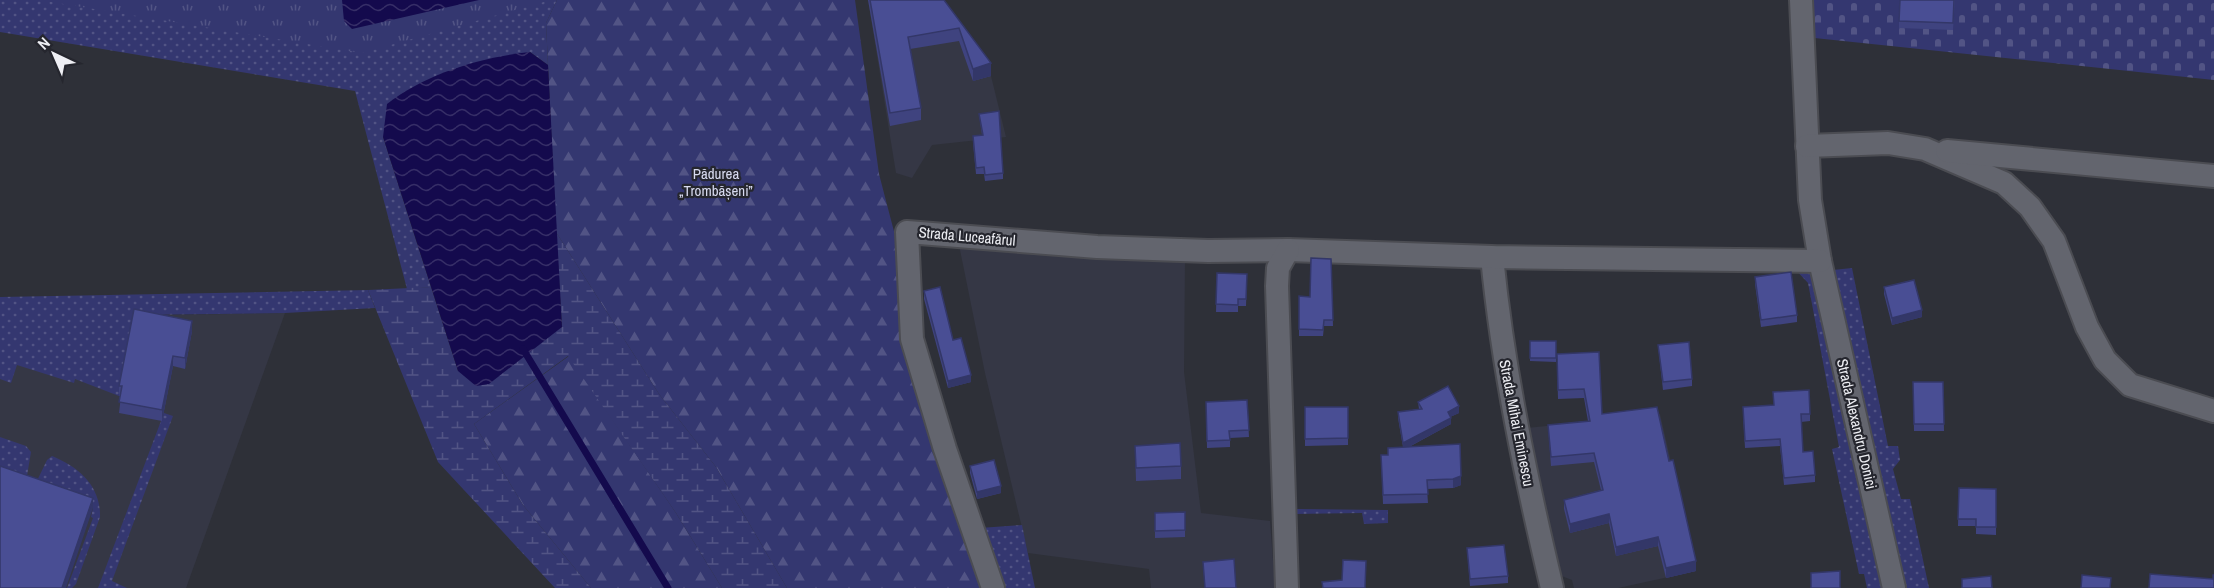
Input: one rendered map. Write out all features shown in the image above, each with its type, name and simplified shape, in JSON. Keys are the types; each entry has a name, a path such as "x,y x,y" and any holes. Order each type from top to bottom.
{"street":[{"name":"Strada Alexandru Donici","path":"1801,0 1810,200 1820,261 1894,588"},
{"path":"1807,146 1888,143 1925,149 2214,176"},
{"path":"1925,149 2004,183 2030,207 2054,241 2087,327 2101,352 2130,385 2214,411"},
{"name":"Strada Luceafărul","path":"993,588 958,489 912,339 907,232 1097,247 1208,251 1288,250 1492,257"},
{"path":"1287,588 1277,286 1278,268 1288,250"},
{"path":"1492,257 1820,261"},
{"name":"Strada Mihai Eminescu","path":"1492,257 1498,319 1514,417 1552,588"}],"shaded area":[{"path":"868,0 934,0 991,76 1006,137 932,145 912,178 896,173"},
{"path":"959,245 1185,257 1184,372 1201,513 1270,521 1275,588 1151,588 1149,569 1028,553 985,373"},
{"path":"285,313 186,588 0,588 0,318"},
{"path":"1660,414 1696,571 1618,588 1574,588 1572,580 1559,575 1527,428"}],"green space":[{"path":"0,0 557,0 546,23 548,65 530,52 383,137 431,287 407,289 355,91 0,32"},
{"path":"39,0 551,0 362,53"},
{"name":"Pădurea „Trombășeni”","path":"557,0 855,0 879,174 987,588 787,588 716,467 659,394 556,232 546,23"},
{"path":"1805,0 2214,0 2214,80 1805,37"},
{"path":"556,232 659,394 716,467 787,588 722,588 676,513 568,356 474,424 523,505 591,588 555,588 438,462 368,290 431,287 458,371 562,327"},
{"path":"1794,268 1815,268 1884,588 1867,588 1864,574 1859,574 1832,449 1839,447 1808,283"},
{"path":"1852,268 1888,446 1898,446 1900,460 1893,469 1901,499 1910,499 1929,588 1903,588 1833,270"},
{"path":"368,290 375,308 285,313 136,315 119,396 75,379 74,383 17,365 11,383 0,379 0,297"},
{"path":"569,356 676,513 722,588 591,588 523,505 474,424"},
{"path":"164,413 173,416 112,581 127,588 98,588"},
{"path":"0,437 26,446 31,452 27,476 0,476"},
{"path":"52,456 71,466 86,479 97,496 99,506 100,517 76,584 72,588 67,588 93,518 91,517 93,508 34,487 47,460"},
{"path":"1296,509 1388,510 1388,523 1364,524 1362,513 1293,514"},
{"path":"1022,525 1035,588 1003,588 980,528"}],"water":[{"path":"342,0 479,0 352,29 344,21"},
{"path":"530,52 548,65 562,327 489,384 476,386 458,371 383,137 387,104 418,84 454,69 492,58"}],"building":[{"path":"870,0 944,0 991,63 973,69 959,28 908,37 921,108 890,113"},
{"path":"1900,0 1954,0 1953,23 1899,21"},
{"path":"999,111 1003,173 985,175 984,167 976,168 973,136 983,135 979,114"},
{"path":"1311,258 1331,259 1333,320 1324,320 1323,330 1299,329 1299,296 1310,297"},
{"path":"1791,272 1797,315 1761,320 1755,277"},
{"path":"1217,273 1247,274 1246,299 1238,299 1238,305 1216,304"},
{"path":"1914,280 1922,310 1892,318 1884,287"},
{"path":"940,287 953,340 961,338 971,375 948,381 924,291"},
{"path":"134,309 192,321 185,358 173,356 162,410 119,402 122,386 119,386"},
{"path":"1530,341 1556,341 1556,358 1530,358"},
{"path":"1689,342 1692,379 1663,382 1658,345"},
{"path":"1599,352 1602,414 1657,407 1669,461 1673,460 1696,561 1666,568 1658,537 1616,547 1609,514 1570,524 1564,500 1603,490 1594,453 1551,457 1548,425 1590,421 1584,389 1558,390 1557,354"},
{"path":"1913,382 1943,382 1944,424 1914,424"},
{"path":"1448,386 1459,406 1448,412 1451,418 1403,443 1398,412 1422,409 1418,402"},
{"path":"1809,390 1810,414 1801,414 1803,452 1813,451 1815,475 1784,478 1780,439 1745,441 1743,407 1774,405 1773,392"},
{"path":"1247,400 1249,430 1229,431 1230,440 1207,441 1206,402"},
{"path":"1305,407 1348,407 1348,438 1305,439"},
{"path":"1180,443 1181,466 1136,468 1135,446"},
{"path":"1460,444 1461,476 1453,479 1427,480 1428,494 1383,495 1381,455 1388,455 1388,448"},
{"path":"994,460 1001,486 977,492 970,466"},
{"path":"0,466 93,498 62,588 0,588"},
{"path":"1959,488 1996,489 1996,527 1976,527 1976,519 1958,519"},
{"path":"1185,512 1185,530 1155,531 1155,513"},
{"path":"1504,545 1508,576 1470,579 1467,548"},
{"path":"1234,559 1236,588 1205,588 1203,562"},
{"path":"1343,560 1366,561 1365,588 1323,588 1322,582 1342,580"},
{"path":"1840,571 1840,588 1811,588 1811,573"},
{"path":"2150,574 2213,579 2214,575 2214,588 2149,588"},
{"path":"2082,575 2111,578 2110,588 2081,588"},
{"path":"1991,576 1992,588 1962,588 1962,579"}],"waterway":[{"path":"523,349 668,588"}]}
